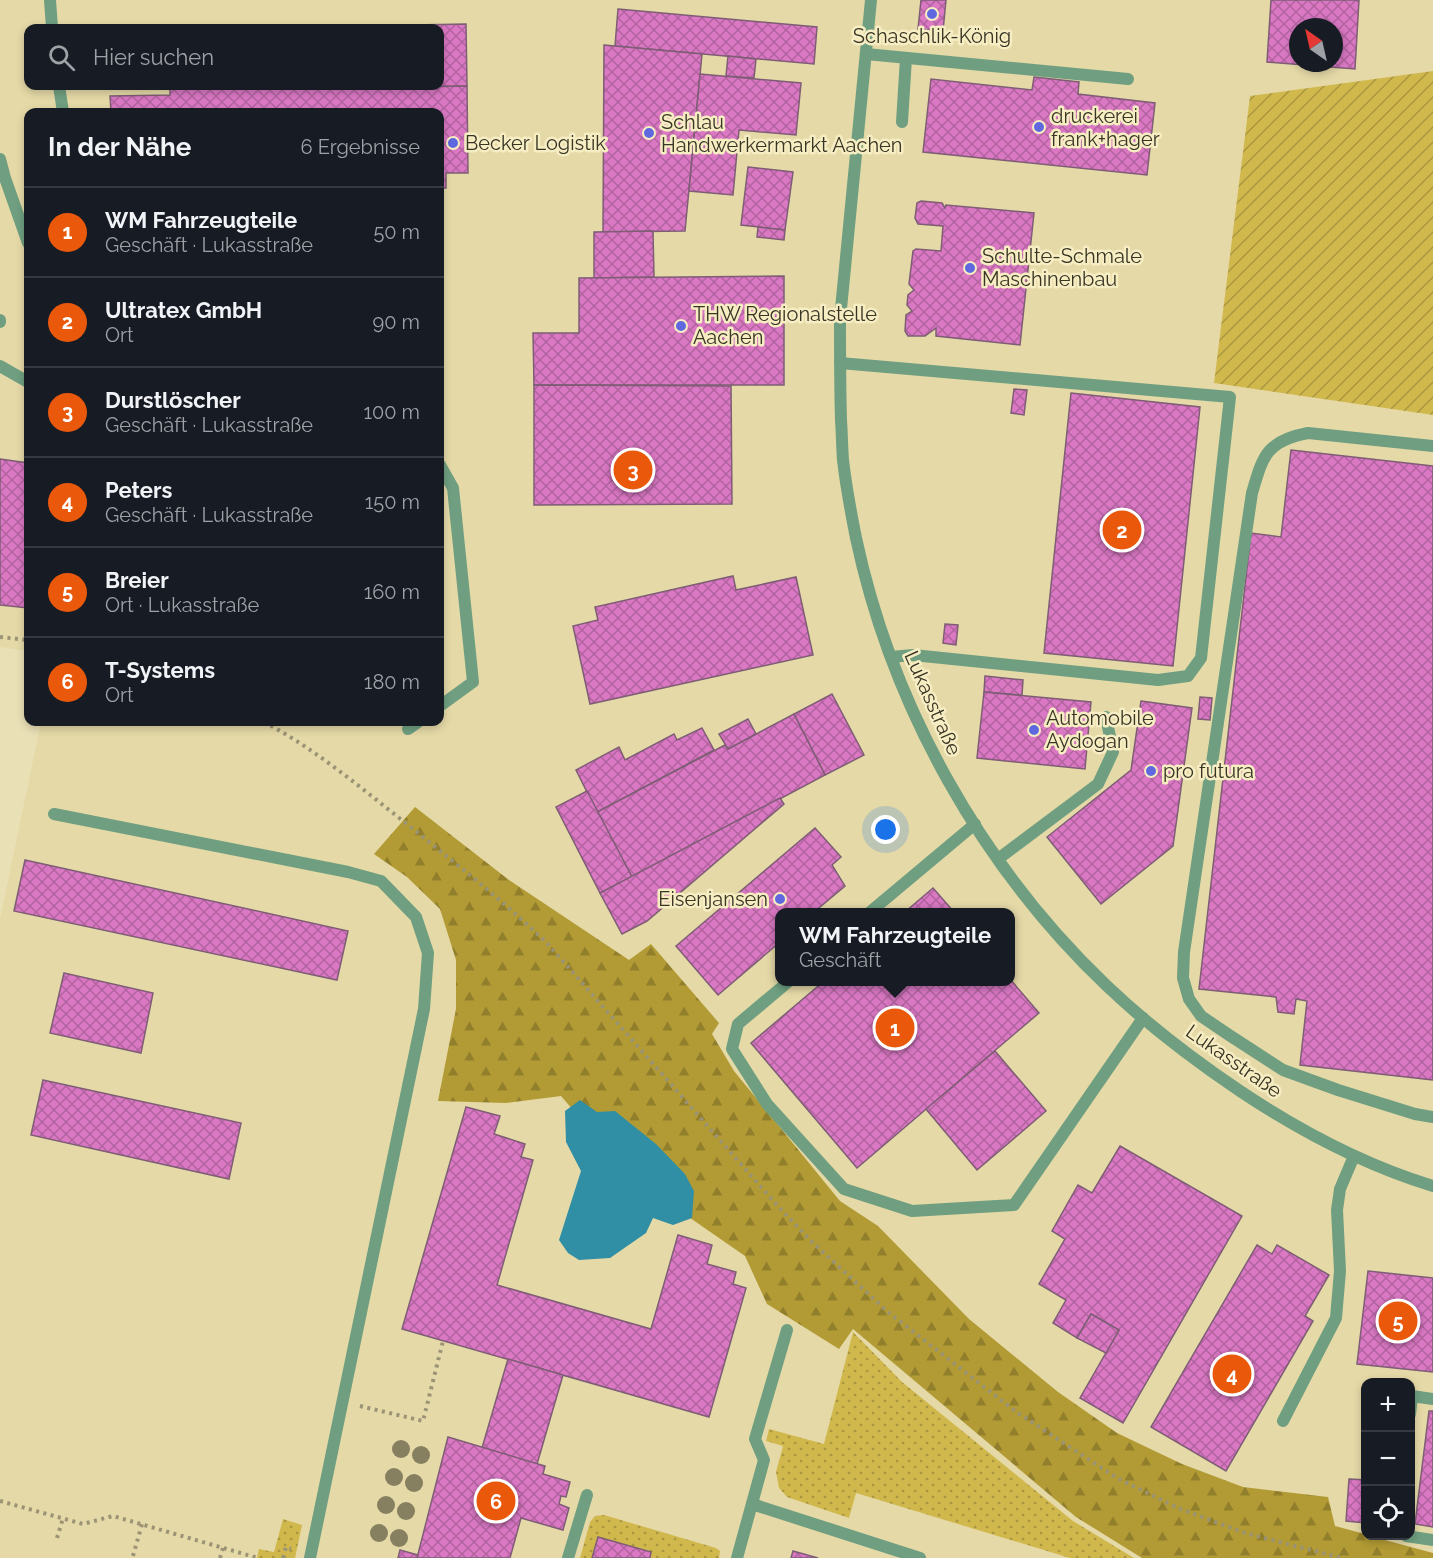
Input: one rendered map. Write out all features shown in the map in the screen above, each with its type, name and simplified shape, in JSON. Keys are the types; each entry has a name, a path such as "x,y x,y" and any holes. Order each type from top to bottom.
{"street":[{"path":"50,0 52,24"},
{"name":"Lukasstraße","path":"870,0 840,319 843,460 856,539 876,615 916,719 946,778 998,859 1034,907 1107,986 1202,1066 1267,1109 1354,1156 1433,1186"},
{"path":"866,54 1128,79"},
{"path":"902,122 906,58"},
{"path":"59,90 62,108"},
{"path":"0,159 24,232"},
{"path":"840,363 1230,397 1202,658 1188,676 1158,680 913,656 891,657"},
{"path":"0,366 24,380"},
{"path":"1433,446 1308,434 1290,436 1275,445 1262,461 1250,505 1184,952 1183,978 1189,999 1201,1016 1283,1070 1371,1101 1433,1117"},
{"path":"444,472 453,488 473,682 444,703"},
{"path":"998,859 1098,784 1113,752 1106,717"},
{"path":"54,814 348,872 381,881 416,917 428,952 424,1009 310,1558"},
{"path":"875,908 975,825"},
{"path":"782,986 738,1024 732,1049 767,1104 844,1189 912,1211 1014,1205 1143,1018"},
{"path":"1283,1421 1336,1318 1340,1271 1337,1210 1340,1189 1354,1156"},
{"path":"737,1558 764,1460 754,1440 787,1330"},
{"path":"1415,1396 1433,1399"},
{"path":"568,1558 587,1494"},
{"path":"752,1504 920,1558"},
{"path":"1415,1537 1433,1540"}],"path":[{"path":"784,320 840,319"},
{"path":"0,637 24,640"},
{"path":"272,726 288,734 360,787 521,917 547,943 810,1240 888,1311 1015,1411 1117,1478 1178,1508 1245,1533 1342,1558"},
{"path":"342,1401 423,1421 443,1341"},
{"path":"0,1501 83,1524 113,1516 258,1558"},
{"path":"57,1538 63,1518"},
{"path":"133,1556 142,1524"},
{"path":"220,1558 223,1548"}],"shaded area":[{"path":"0,0 1433,0 1433,71 1250,96 1215,383 1433,415 1433,1558 0,1558 0,919 40,726 444,726 444,108 24,108 24,650 0,647"},
{"path":"1433,71 1433,415 1214,383 1250,96"},
{"path":"853,1332 902,1382 1073,1521 1134,1558 1070,1558 856,1493 849,1518 787,1497 779,1488 776,1472 783,1446 766,1441 769,1429 824,1444"},
{"path":"604,1515 716,1548 720,1551 719,1558 580,1558 590,1522 595,1516"},
{"path":"283,1519 302,1525 295,1558 257,1558 259,1549 274,1552"}],"green space":[{"path":"415,807 509,880 629,960 651,944 719,1023 712,1034 734,1071 840,1201 878,1226 969,1319 1058,1392 1117,1433 1182,1464 1243,1487 1328,1497 1335,1526 1361,1533 1361,1540 1385,1540 1433,1553 1433,1558 1142,1558 1076,1517 853,1329 839,1349 767,1304 745,1256 631,1177 561,1096 506,1103 438,1101 456,1009 456,960 440,909 407,877 374,854"}],"water":[{"path":"580,1100 597,1112 615,1111 656,1144 685,1174 694,1191 692,1218 673,1225 653,1218 646,1233 610,1258 579,1260 568,1253 559,1240 581,1171 566,1142 565,1111"}],"building":[{"name":"Schaschlik-König","path":"921,0 946,0 943,31 918,29"},
{"path":"1271,0 1359,0 1355,69 1343,68 1343,18 1289,18 1289,64 1267,62"},
{"path":"618,9 817,27 814,64 615,46"},
{"path":"444,24 466,24 467,86 444,86"},
{"name":"Schlau Handwerkermarkt Aachen","path":"604,45 702,54 685,231 603,232"},
{"path":"728,56 756,59 754,78 726,76"},
{"path":"700,74 801,83 796,135 739,130 733,195 689,191"},
{"name":"druckerei frank+hager","path":"1034,77 1079,82 1078,94 1155,103 1147,175 923,152 931,79 1032,90"},
{"name":"Becker Logistik","path":"444,86 467,86 468,173 446,173 446,188 444,188 444,108 111,108 110,96 170,95 170,90 444,90"},
{"path":"748,167 793,172 785,230 741,225"},
{"name":"Schulte-Schmale Maschinenbau","path":"921,201 942,203 945,208 946,205 1034,213 1020,345 936,336 936,328 925,336 908,336 905,331 906,315 912,311 907,305 908,295 914,290 909,284 913,251 916,249 941,251 943,226 918,224 915,218 917,203"},
{"path":"758,227 785,230 784,240 757,237"},
{"path":"653,231 654,277 594,278 594,232"},
{"name":"THW Regionalstelle Aachen","path":"784,276 784,385 534,385 533,333 579,333 579,278"},
{"path":"534,385 731,386 732,504 534,505"},
{"path":"1014,389 1027,390 1024,415 1011,413"},
{"path":"1071,393 1200,407 1173,666 1044,653"},
{"path":"1291,450 1433,466 1433,1080 1300,1065 1307,1001 1296,999 1294,1014 1278,1012 1276,997 1199,989 1251,533 1281,537"},
{"path":"0,459 24,462 24,608 0,605"},
{"path":"733,576 736,590 796,577 813,655 590,704 573,626 598,620 595,607"},
{"path":"945,624 958,625 956,645 943,643"},
{"path":"985,676 1023,680 1022,695 984,692"},
{"name":"Automobile Aydogan","path":"984,692 1091,702 1085,769 977,758"},
{"path":"832,694 864,755 825,775 794,714"},
{"path":"1200,697 1212,698 1210,720 1198,719"},
{"path":"1141,701 1192,708 1173,846 1101,904 1047,837 1131,770"},
{"path":"794,714 825,775 632,877 597,812 725,745 728,749"},
{"path":"748,719 756,734 728,749 719,734"},
{"path":"702,728 714,750 597,812 576,770 619,747 625,760 674,734 677,740"},
{"path":"587,791 632,877 600,893 556,807"},
{"path":"780,798 784,804 647,921 622,934 600,893"},
{"name":"Eisenjansen","path":"815,828 841,857 832,865 845,886 819,908 775,908 775,946 718,995 676,946"},
{"path":"25,860 348,931 337,980 14,911"},
{"path":"933,888 950,908 910,908"},
{"path":"64,973 153,993 141,1053 50,1033"},
{"path":"1015,985 1039,1013 857,1168 751,1043 818,986"},
{"path":"995,1051 1046,1111 977,1170 926,1109"},
{"path":"43,1080 241,1123 229,1179 31,1135"},
{"path":"466,1107 500,1116 494,1134 525,1144 521,1157 533,1160 497,1285 651,1329 678,1235 712,1245 707,1264 736,1272 733,1284 746,1288 709,1417 402,1329"},
{"path":"1120,1146 1242,1216 1123,1423 1080,1398 1119,1330 1091,1314 1077,1338 1053,1323 1066,1300 1039,1284 1065,1239 1052,1231 1078,1185 1092,1193"},
{"path":"1257,1245 1272,1254 1277,1245 1329,1275 1305,1316 1313,1321 1226,1471 1151,1427"},
{"path":"1368,1271 1433,1278 1433,1372 1357,1364"},
{"path":"1091,1314 1119,1330 1106,1353 1077,1338"},
{"path":"508,1359 563,1375 537,1464 482,1448"},
{"path":"1429,1411 1433,1411 1433,1527 1415,1524"},
{"path":"448,1437 545,1466 543,1474 570,1482 566,1497 561,1496 559,1504 569,1508 563,1530 521,1518 510,1558 417,1558"},
{"path":"1349,1479 1361,1480 1361,1522 1346,1521"},
{"path":"598,1537 651,1552 650,1558 592,1558"},
{"path":"400,1550 418,1555 417,1558 398,1558"},
{"path":"793,1551 818,1558 791,1558"}],"place":[{"name":"Schaschlik-König","path":"932,14"},
{"name":"druckerei frank+hager","path":"1039,127"},
{"name":"Schlau Handwerkermarkt Aachen","path":"649,133"},
{"name":"Becker Logistik","path":"453,143"},
{"name":"Schulte-Schmale Maschinenbau","path":"970,268"},
{"name":"THW Regionalstelle Aachen","path":"681,326"},
{"name":"Durstlöscher","path":"633,470"},
{"name":"Ultratex GmbH","path":"1122,530"},
{"name":"Automobile Aydogan","path":"1034,730"},
{"name":"pro futura","path":"1151,771"},
{"name":"Eisenjansen","path":"780,899"},
{"name":"WM Fahrzeugteile","path":"895,1028"},
{"name":"Breier","path":"1398,1321"},
{"name":"Peters","path":"1232,1374"},
{"name":"T-Systems","path":"496,1501"}]}
